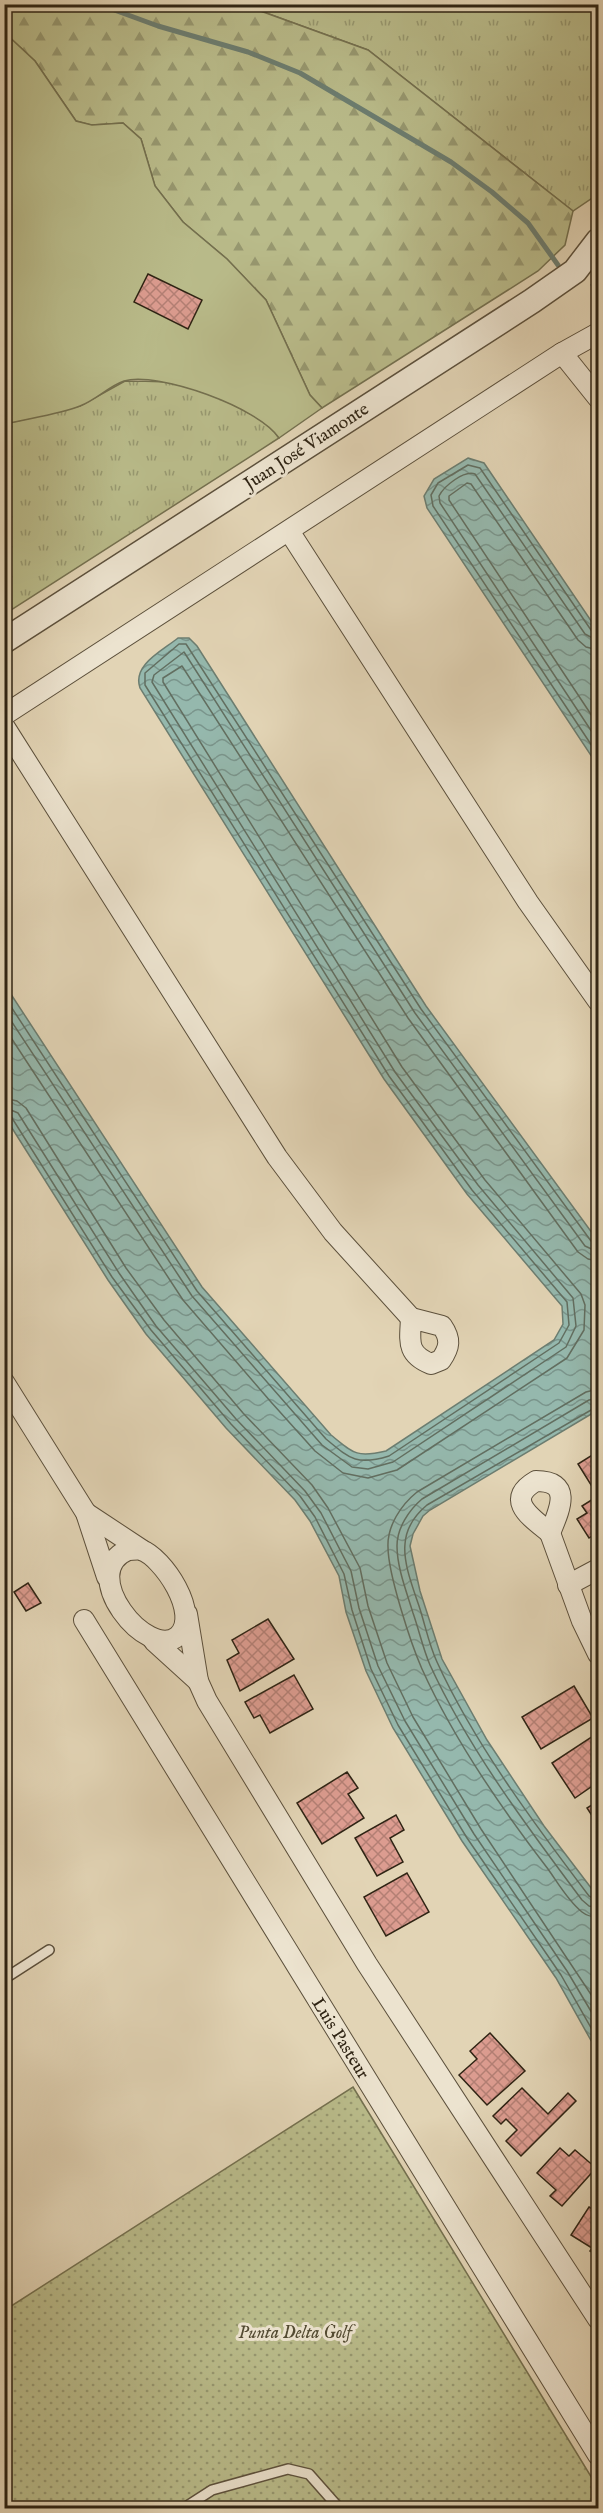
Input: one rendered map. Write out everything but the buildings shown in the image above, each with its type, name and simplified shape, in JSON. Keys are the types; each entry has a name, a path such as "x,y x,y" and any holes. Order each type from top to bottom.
{"street":[{"name":"Juan José Viamonte","path":"4,641 532,301 575,271 598,241"},
{"path":"4,715 562,353 598,333"},
{"path":"562,353 598,398"},
{"path":"289,531 528,902 598,1001"},
{"path":"4,726 277,1157 333,1232 411,1318"},
{"path":"4,1382 86,1513 113,1594 132,1624 198,1681 367,1964 598,2319"},
{"path":"86,1513 142,1550 174,1583 187,1614 198,1681"},
{"path":"550,1533 582,1621 598,1654"},
{"path":"107,1577 110,1564 117,1554 128,1550 142,1550"},
{"path":"568,1585 598,1569"},
{"path":"154,1641 164,1642 177,1638 186,1627 187,1614"},
{"name":"Luis Pasteur","path":"84,1620 598,2455"}],"lane":[{"path":"4,1979 49,1950"},
{"path":"184,2508 212,2490 288,2469 309,2474 339,2508"}],"green space":[{"path":"4,5 244,5 368,50 573,211 565,245 538,271 322,408 310,395 266,300 227,259 183,222 155,186 141,139 123,123 91,125 76,121 35,61 5,33"},
{"path":"244,5 598,5 598,194 573,211 368,50"},
{"path":"5,33 35,61 76,121 92,125 123,123 141,139 155,186 183,222 227,259 266,300 310,395 322,408 279,438 252,415 231,404 183,387 140,379 118,383 86,403 71,409 5,424"},
{"path":"125,381 166,382 199,391 246,411 271,429 279,438 5,614 5,424 80,406"},
{"name":"Punta Delta Golf","path":"353,2087 598,2488 598,2508 5,2508 5,2310"}],"water":[{"path":"468,458 484,463 598,631 598,766 427,508 424,496 434,479"},
{"path":"178,638 189,638 197,646 426,1006 598,1241 598,1410 430,1510 423,1516 413,1534 410,1546 420,1591 442,1659 487,1740 544,1826 598,1897 598,2053 556,1978 462,1841 393,1728 366,1671 346,1612 339,1576 310,1521 295,1500 226,1428 146,1334 108,1280 5,1117 5,985 202,1287 331,1435 355,1452 368,1454 386,1451 554,1340 563,1324 562,1306 467,1194 384,1079 140,688 140,672 144,666"}],"waterway":[{"path":"98,4 158,26 248,52 300,73 451,162 492,192 528,223 558,265"},
{"path":"593,285 598,281"}]}
